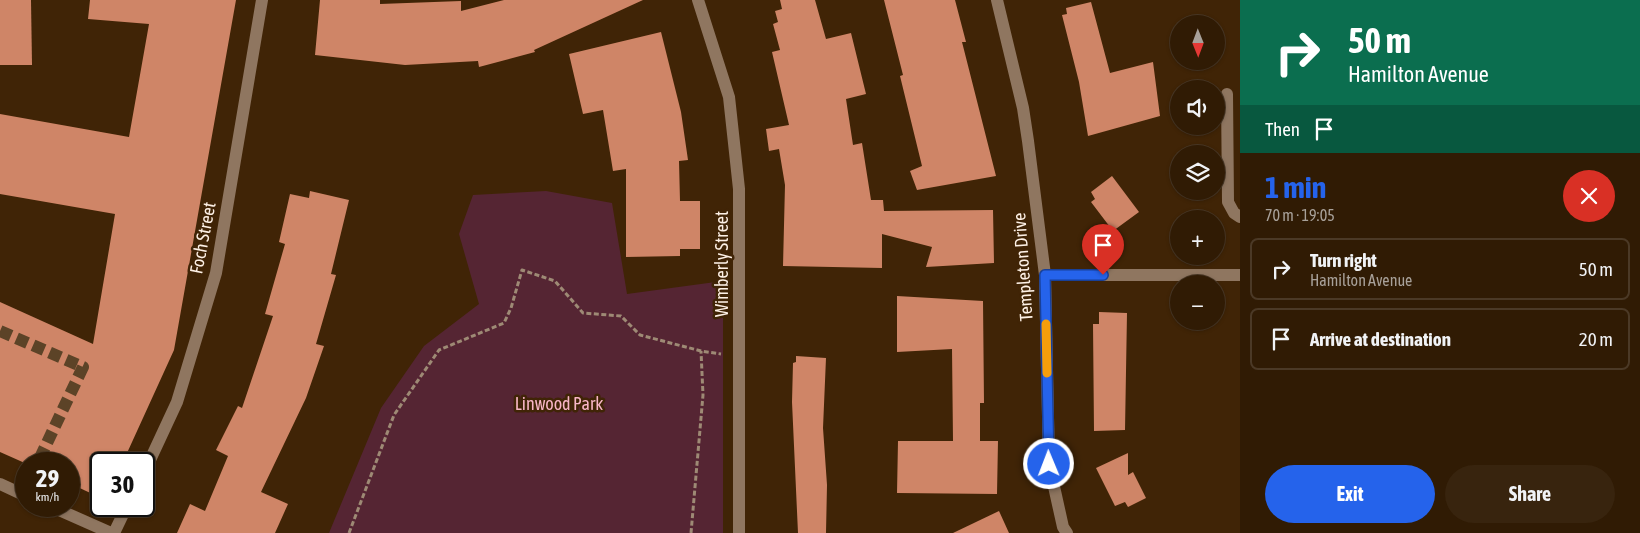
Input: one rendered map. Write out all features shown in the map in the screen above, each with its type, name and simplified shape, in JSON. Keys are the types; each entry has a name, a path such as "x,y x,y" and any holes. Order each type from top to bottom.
{"street":[{"name":"Foch Street","path":"154,452 177,402 216,272 262,0"},
{"name":"Wimberly Street","path":"698,0 729,97 740,189 739,533"},
{"name":"Templeton Drive","path":"997,0 1023,108 1045,275 1049,464 1063,527 1067,533"},
{"path":"1226,94 1228,202 1234,213 1240,217"},
{"path":"1045,275 1240,275"},
{"path":"0,484 15,491"},
{"path":"76,517 113,533 122,517"}],"path":[{"path":"348,533 394,415 439,350 504,323 511,308 522,270 555,281 583,312 621,316 640,335 701,351 724,354"},
{"path":"691,533 703,395 701,351"}],"green space":[{"name":"Linwood Park","path":"546,191 612,203 627,294 723,281 723,533 329,533 381,408 424,346 479,304 459,234 473,195"}],"building":[{"path":"0,0 31,0 32,65 0,65"},
{"path":"90,0 236,0 174,350 127,452 90,452 90,493 80,488 80,452 15,452 15,459 0,452 0,302 93,344 115,214 0,194 0,114 129,137 149,24 88,19"},
{"path":"320,0 380,0 380,4 461,1 461,11 504,0 643,0 534,50 535,52 479,67 478,61 405,65 315,55"},
{"path":"780,0 815,0 826,39 851,33 866,94 846,99 853,145 862,143 871,200 883,200 884,211 993,210 994,263 926,267 932,247 882,234 882,268 783,266 785,185 779,149 769,151 766,129 789,125 772,52 780,50 773,24 778,22 775,11 782,9"},
{"path":"884,0 955,0 966,42 962,42 996,176 917,190 910,171 922,166 900,76 903,75"},
{"path":"1091,2 1110,73 1153,62 1160,116 1088,136 1079,82 1062,15 1067,14 1066,8"},
{"path":"661,32 681,112 688,160 679,161 680,201 700,201 700,249 680,249 680,256 626,257 626,169 613,171 603,110 583,114 569,54"},
{"path":"1112,176 1139,212 1113,231 1091,202 1095,199 1091,192"},
{"path":"310,191 349,200 331,274 336,275 316,344 324,346 306,398 261,492 288,504 275,533 177,533 190,504 205,511 228,456 216,450 238,406 242,408 273,316 265,314 285,244 279,242 290,194 309,198"},
{"path":"897,296 983,301 984,403 980,403 980,441 998,441 997,494 897,493 898,441 953,441 952,349 897,352"},
{"path":"1099,312 1127,313 1125,430 1094,431 1093,324 1099,324"},
{"path":"796,356 826,358 823,428 827,485 826,533 798,533 792,402 793,363 796,362"},
{"path":"1128,453 1128,475 1133,472 1146,498 1128,507 1125,502 1115,506 1096,468"},
{"path":"999,511 1009,533 953,533"}],"tunnel":[{"path":"0,331 83,367 43,452"}],"slow traffic":[{"path":"1046,324 1047,373"}],"route":[{"path":"1049,464 1045,275 1103,275"}]}
